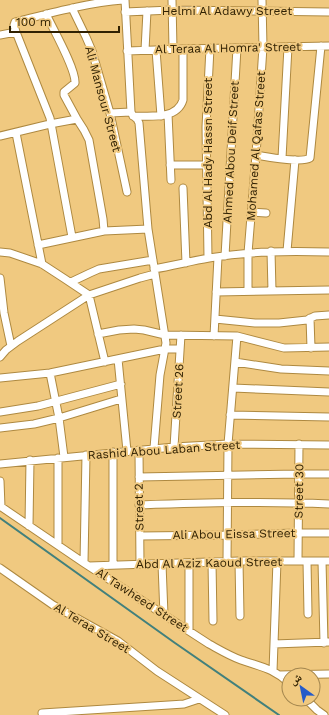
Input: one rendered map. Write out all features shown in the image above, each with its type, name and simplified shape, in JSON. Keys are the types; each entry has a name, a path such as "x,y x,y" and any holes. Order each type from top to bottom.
{"street":[{"path":"72,238 50,118 14,25 15,23 72,8 100,2 124,0 132,114 139,123 148,229 166,342 160,375 154,448"},
{"path":"172,0 173,49"},
{"name":"Mohamed Al Qafas Street","path":"248,291 248,253 263,47 262,0"},
{"name":"Ali Mansour Street","path":"72,8 92,51 110,113 127,192"},
{"name":"Helmi Al Adawy Street","path":"125,12 172,10 329,12"},
{"path":"145,50 146,11"},
{"path":"46,14 70,63 75,79 75,83 64,92 64,95 89,140 104,231"},
{"path":"0,35 16,32"},
{"path":"256,155 294,160 306,160 310,158 321,46"},
{"name":"Al Teraa Al Homra' Street","path":"127,51 329,46"},
{"path":"282,158 288,47"},
{"name":"Abd Al Hady Hassn Street","path":"208,258 206,112 210,48"},
{"name":"Ahmed Abou Deif Street","path":"225,256 237,48"},
{"path":"110,113 164,115 177,110 183,100 183,49"},
{"path":"156,50 171,180"},
{"path":"0,136 50,124 77,120"},
{"path":"16,133 42,264"},
{"path":"288,251 294,160"},
{"path":"170,165 206,165"},
{"path":"183,188 186,263"},
{"path":"252,212 266,213"},
{"path":"38,245 104,231 148,229"},
{"path":"271,251 272,291"},
{"path":"0,357 11,346 89,295 155,272 208,258 248,253 271,251 329,252"},
{"path":"0,252 10,253 42,264 89,295 105,362"},
{"path":"214,336 218,257"},
{"path":"71,282 99,269 153,260"},
{"path":"0,278 1,302 11,346"},
{"path":"216,292 329,290"},
{"path":"215,319 255,323 279,323 329,315"},
{"path":"310,318 311,348"},
{"path":"98,334 134,329 165,335 238,336 284,348 329,347"},
{"name":"Street 26","path":"174,447 181,335"},
{"path":"227,562 228,444 238,336"},
{"path":"0,378 50,373 165,349 180,349"},
{"path":"118,359 127,451"},
{"path":"235,362 281,369 329,371"},
{"path":"50,373 59,418 61,457 58,545"},
{"path":"0,412 38,406 120,384"},
{"path":"233,388 329,392"},
{"path":"0,428 34,424 121,399"},
{"path":"230,415 329,417"},
{"name":"Rashid Abou Laban Street","path":"0,464 154,448 228,444 329,445"},
{"name":"Street 30","path":"298,561 299,444"},
{"name":"Street 2","path":"139,450 140,564"},
{"path":"113,452 113,565"},
{"path":"86,455 86,564"},
{"path":"29,526 30,460"},
{"path":"139,477 329,474"},
{"path":"0,481 1,506"},
{"path":"140,505 299,502 329,504"},
{"name":"Al Tawheed Street","path":"1,506 86,564 209,644 240,660 258,664 281,677"},
{"name":"Ali Abou Eissa Street","path":"140,536 329,533"},
{"path":"239,561 240,616"},
{"name":"Abd Al Aziz Kaoud Street","path":"86,564 113,565 239,561 326,561"},
{"path":"277,561 274,644 276,673 329,674"},
{"path":"307,561 308,614"},
{"path":"274,644 327,642 326,561"},
{"path":"212,562 212,621"},
{"path":"189,631 190,563"},
{"path":"162,564 164,615"},
{"name":"Al Teraa Street","path":"0,568 53,605 118,641 156,671 225,715"},
{"path":"42,713 184,704 200,699"},
{"path":"314,707 324,715"}],"waterway":[{"path":"0,518 279,715"}]}
